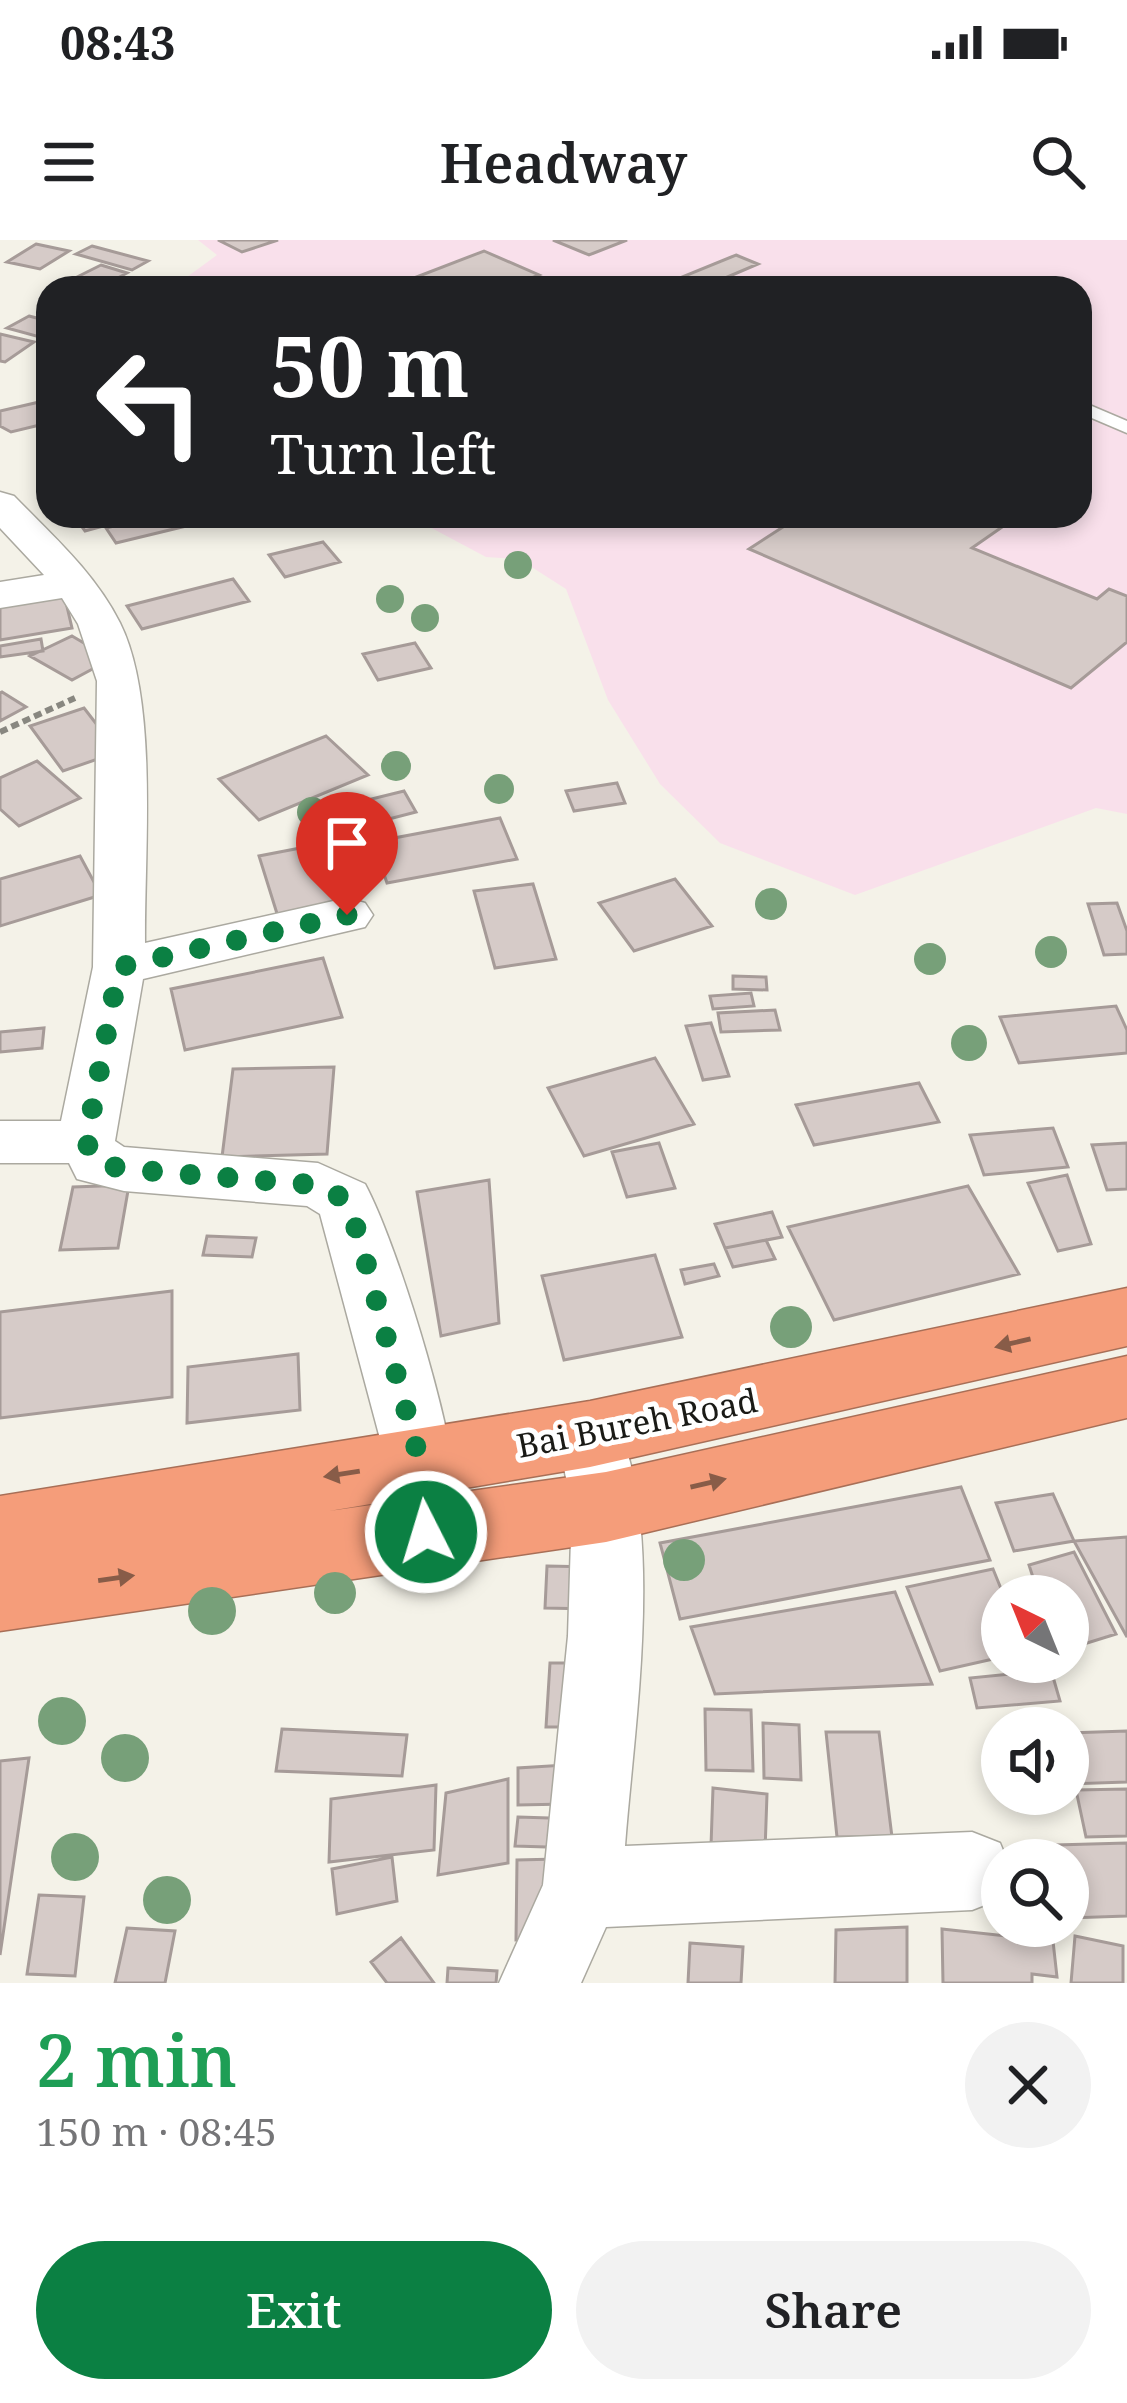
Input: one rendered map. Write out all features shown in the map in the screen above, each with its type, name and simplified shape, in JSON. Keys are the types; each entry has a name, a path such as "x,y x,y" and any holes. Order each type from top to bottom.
{"highway":[{"name":"Bai Bureh Road","path":"598,1470 1127,1317"},
{"name":"Bai Bureh Road","path":"0,1594 423,1497 1127,1387"},
{"name":"Bai Bureh Road","path":"0,1531 423,1497"}],"street":[{"path":"0,504 74,583 99,624 119,681 119,967 86,1142 98,1163 124,1169 318,1185 344,1199 358,1233 423,1497"},
{"path":"0,595 74,583"},
{"path":"119,967 347,915"},
{"path":"0,1142 86,1142"},
{"path":"540,1983 582,1888 604,1636 598,1470"},
{"path":"582,1888 972,1871"}],"lane":[{"path":"1092,412 1127,428"}],"path":[{"path":"0,732 119,681"}],"shaded area":[{"path":"198,240 1127,240 1127,814 1096,808 855,895 720,843 660,784 608,700 566,589 519,559 486,557 432,528 1092,528 1092,276 188,276 217,255"}],"building":[{"path":"218,240 278,240 242,252"},
{"path":"553,240 627,240 589,255"},
{"path":"36,244 69,251 40,269 7,262"},
{"path":"92,246 148,261 132,270 76,254"},
{"path":"484,251 539,275 537,276 419,276"},
{"path":"736,255 758,264 730,276 684,276"},
{"path":"101,265 127,273 121,276 79,276"},
{"path":"29,316 36,318 36,336 7,328"},
{"path":"0,334 34,342 0,361"},
{"path":"36,403 36,426 11,432 0,426 0,411"},
{"path":"106,528 178,528 116,543"},
{"path":"781,528 1001,528 972,548 1097,599 1109,589 1127,596 1127,642 1071,688 749,549"},
{"path":"323,542 340,562 285,577 269,555"},
{"path":"233,579 249,601 142,629 127,606"},
{"path":"64,594 72,628 0,640 0,604"},
{"path":"72,636 111,659 72,680 30,656"},
{"path":"41,639 43,651 0,657 0,646"},
{"path":"415,643 431,668 378,680 363,654"},
{"path":"2,692 26,707 0,721"},
{"path":"84,708 118,752 63,771 30,726"},
{"path":"326,736 368,775 259,820 219,779"},
{"path":"37,761 80,798 19,826 0,809 0,778"},
{"path":"617,783 625,803 574,811 566,791"},
{"path":"404,791 416,812 354,828 343,806"},
{"path":"500,818 517,859 387,883 373,842"},
{"path":"321,844 343,907 279,920 259,856"},
{"path":"80,856 101,895 0,926 0,879"},
{"path":"675,879 712,926 634,951 599,903"},
{"path":"533,884 556,959 495,968 474,891"},
{"path":"1117,903 1127,931 1127,954 1104,955 1088,904"},
{"path":"323,958 342,1017 185,1050 171,989"},
{"path":"733,976 766,977 767,990 733,989"},
{"path":"751,993 754,1006 713,1009 710,996"},
{"path":"1116,1006 1127,1030 1127,1053 1019,1063 1000,1017"},
{"path":"775,1010 780,1030 721,1032 718,1013"},
{"path":"711,1023 729,1076 703,1080 686,1026"},
{"path":"44,1028 42,1048 0,1052 0,1032"},
{"path":"655,1058 694,1124 584,1156 548,1088"},
{"path":"334,1067 327,1154 222,1157 233,1069"},
{"path":"919,1083 939,1122 814,1145 796,1105"},
{"path":"1053,1128 1068,1167 984,1175 970,1135"},
{"path":"659,1143 675,1188 627,1197 612,1152"},
{"path":"1127,1143 1127,1189 1107,1190 1092,1145"},
{"path":"1067,1175 1091,1244 1058,1251 1028,1183"},
{"path":"489,1180 499,1323 441,1336 417,1192"},
{"path":"129,1185 118,1248 60,1250 73,1187"},
{"path":"968,1186 1019,1274 834,1320 788,1227"},
{"path":"772,1212 782,1237 725,1248 715,1224"},
{"path":"207,1236 256,1238 252,1257 203,1255"},
{"path":"766,1240 775,1259 733,1267 725,1248"},
{"path":"655,1255 682,1337 564,1360 542,1276"},
{"path":"714,1264 719,1276 685,1284 681,1270"},
{"path":"172,1291 172,1397 0,1418 0,1312"},
{"path":"298,1354 300,1410 187,1423 188,1367"},
{"path":"961,1487 990,1560 680,1619 660,1543"},
{"path":"1053,1494 1074,1541 1014,1551 996,1503"},
{"path":"1127,1537 1127,1637 1074,1541"},
{"path":"1074,1552 1086,1575 1032,1575 1029,1565"},
{"path":"547,1566 592,1567 592,1609 545,1608"},
{"path":"993,1569 995,1575 981,1575 981,1662 940,1671 907,1587"},
{"path":"1089,1581 1116,1634 1089,1642"},
{"path":"895,1592 932,1684 715,1694 691,1627"},
{"path":"550,1663 573,1663 570,1727 546,1727"},
{"path":"981,1677 981,1683 1055,1683 1060,1701 977,1708 970,1678"},
{"path":"705,1709 751,1710 753,1771 706,1770"},
{"path":"763,1723 799,1725 801,1780 764,1778"},
{"path":"282,1729 407,1735 402,1776 276,1771"},
{"path":"1127,1731 1127,1782 1089,1783 1089,1732"},
{"path":"826,1732 879,1732 892,1837 837,1837"},
{"path":"29,1758 0,1955 0,1761"},
{"path":"565,1765 566,1804 518,1805 518,1768"},
{"path":"508,1779 508,1863 438,1875 446,1793"},
{"path":"436,1785 434,1850 329,1862 331,1799"},
{"path":"713,1788 767,1794 765,1851 711,1846"},
{"path":"1127,1789 1127,1836 1086,1837 1081,1815 1089,1815 1089,1790"},
{"path":"518,1817 580,1819 579,1848 515,1846"},
{"path":"1127,1843 1127,1916 1089,1917 1089,1844"},
{"path":"392,1857 397,1901 337,1914 332,1869"},
{"path":"557,1859 558,1939 516,1940 517,1860"},
{"path":"39,1895 84,1897 75,1976 27,1974"},
{"path":"907,1927 907,1983 835,1983 836,1930"},
{"path":"127,1928 175,1931 165,1983 115,1983"},
{"path":"942,1929 981,1933 981,1947 1054,1947 1057,1977 1032,1974 1032,1983 943,1983"},
{"path":"401,1938 434,1983 387,1983 371,1962"},
{"path":"1089,1939 1123,1946 1123,1983 1071,1983 1074,1947 1089,1947"},
{"path":"690,1943 743,1947 741,1983 688,1983"},
{"path":"448,1968 497,1971 496,1983 447,1983"}],"route":[{"path":"347,915 119,967 86,1142 98,1163 124,1169 318,1185 344,1199 358,1233 420,1462 426,1532"}]}
